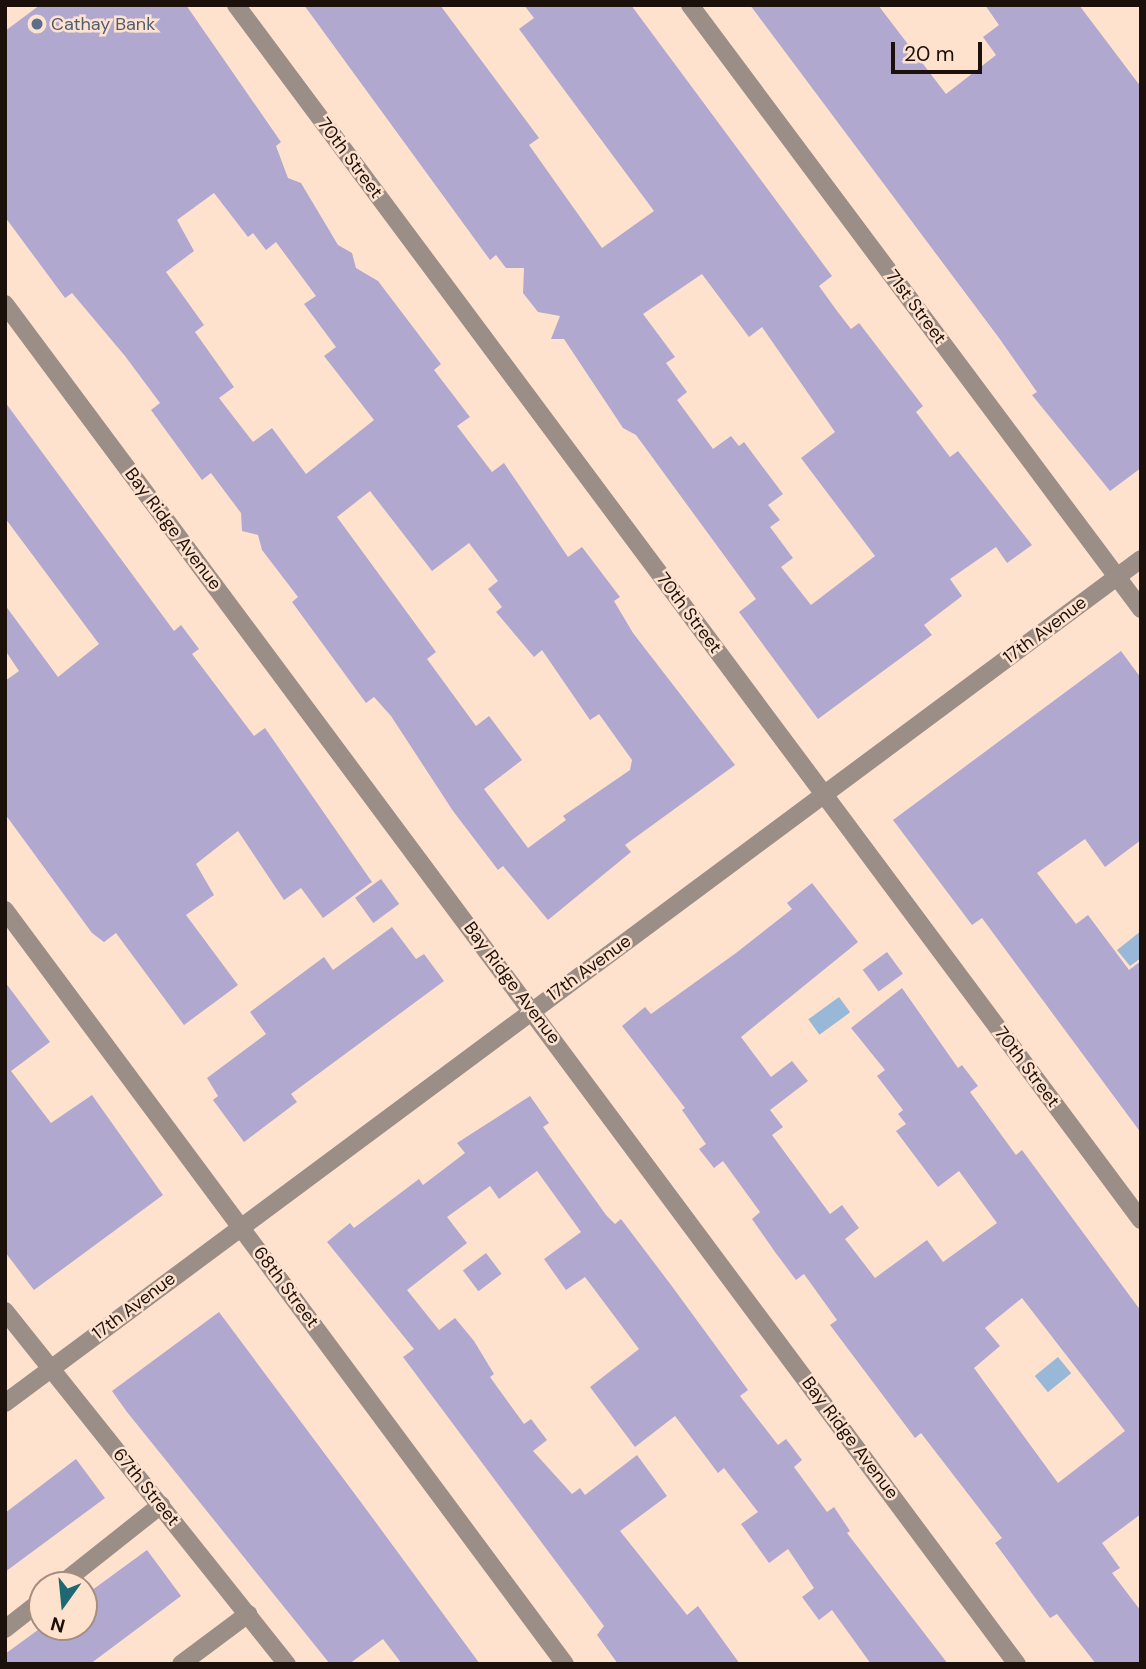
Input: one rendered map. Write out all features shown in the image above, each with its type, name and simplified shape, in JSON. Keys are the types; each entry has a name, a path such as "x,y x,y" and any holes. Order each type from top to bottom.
{"street":[{"name":"70th Street","path":"236,5 1141,1220"},
{"name":"71st Street","path":"690,5 1141,609"},
{"name":"Bay Ridge Avenue","path":"5,304 1017,1664"},
{"name":"17th Avenue","path":"5,1403 1141,559"},
{"name":"68th Street","path":"5,910 565,1664"},
{"name":"67th Street","path":"5,1311 287,1664"},
{"path":"78,1571 160,1505"},
{"path":"5,1629 28,1611"},
{"path":"181,1664 248,1614"}],"water":[{"path":"1141,931 1141,958 1130,966 1117,950"},
{"path":"839,997 850,1012 819,1035 808,1019"},
{"path":"1058,1357 1071,1373 1048,1392 1035,1376"}],"building":[{"path":"40,5 186,5 281,142 276,146 288,178 301,183 338,245 352,253 356,268 378,281 441,364 434,370 470,417 457,426 492,472 504,463 568,557 582,547 620,597 614,601 633,633 735,765 625,845 631,852 548,920 503,866 498,870 453,811 391,716 374,697 366,703 292,602 298,597 262,550 258,535 242,531 241,513 211,473 202,480 151,410 160,403 72,293 65,298 5,217 5,31","holes":["214,193 248,237 253,233 266,250 276,242 316,296 304,304 336,347 324,356 374,420 306,474 272,428 253,442 219,398 234,387 195,332 204,325 166,272 194,251 177,220","370,491 432,571 469,543 498,581 488,589 502,607 496,612 534,657 542,650 590,720 599,714 632,760 630,770 563,816 566,820 528,848 484,789 522,760 489,716 476,726 427,659 436,652 337,517"]},
{"path":"304,5 440,5 539,138 529,145 602,248 654,211 519,29 534,18 524,5 631,5 832,276 819,286 837,311 851,329 859,323 923,406 916,412 950,457 958,451 1032,545 1007,563 996,547 950,579 962,596 924,625 932,635 818,719 739,612 756,599 636,435 623,428 564,339 551,339 560,316 538,312 523,293 524,268 506,268 496,255 490,260","holes":["702,274 749,337 762,327 835,432 801,458 875,556 811,605 781,567 793,558 770,527 780,520 768,505 783,494 744,442 739,446 731,436 713,449 677,400 687,392 666,363 675,357 643,314"]},
{"path":"750,5 878,5 946,94 996,55 983,37 999,25 985,5 1079,5 1141,87 1141,468 1110,491 1032,395 1037,392 999,338"},
{"path":"5,402 174,631 181,625 199,649 192,654 254,736 265,728 372,882 323,918 301,888 284,900 238,831 196,864 214,895 186,915 238,985 184,1025 116,933 104,942 92,933 5,814 5,681 19,671 5,650 5,605 58,677 99,644 5,518"},
{"path":"1121,651 1141,678 1141,840 1105,867 1085,839 1037,873 1076,924 1088,915 1129,970 1141,961 1141,1133 982,918 972,925 893,820"},
{"path":"381,879 399,904 373,923 355,898"},
{"path":"812,883 858,942 741,1037 771,1077 792,1061 808,1081 770,1110 783,1127 772,1135 830,1214 842,1205 859,1228 845,1239 875,1278 927,1240 943,1262 997,1223 959,1171 938,1187 896,1131 906,1124 898,1114 903,1110 877,1076 885,1070 851,1028 902,988 958,1068 962,1065 978,1086 970,1092 1016,1155 1022,1150 1141,1311 1141,1514 1102,1543 1120,1568 1112,1573 1141,1611 1141,1664 1096,1664 1057,1614 1050,1618 995,1543 1002,1538 921,1433 915,1438 830,1325 837,1320 804,1274 796,1280 775,1252 752,1219 760,1212 723,1161 714,1168 699,1149 706,1144 682,1110 685,1108 622,1026 645,1007 651,1014 736,953 792,909 787,903","holes":["1022,1298 1125,1431 1058,1483 974,1368 1000,1346 985,1328"]},
{"path":"392,927 416,959 424,954 444,981 291,1094 297,1102 244,1142 213,1100 218,1096 207,1078 266,1034 250,1012 324,957 333,970"},
{"path":"887,952 903,974 879,991 863,970"},
{"path":"5,982 50,1042 11,1071 51,1123 92,1095 163,1195 34,1290 5,1252"},
{"path":"530,1096 549,1123 543,1127 606,1215 615,1224 621,1219 748,1390 740,1396 778,1445 786,1439 802,1460 794,1467 827,1512 834,1507 850,1531 847,1533 948,1664 871,1664 832,1610 819,1620 802,1597 814,1588 788,1549 769,1563 741,1524 758,1512 724,1468 718,1473 675,1416 635,1447 590,1387 639,1349 585,1277 566,1290 544,1259 581,1232 537,1171 499,1199 490,1186 447,1217 467,1243 407,1290 439,1330 455,1318 474,1341 494,1374 490,1377 524,1424 531,1419 547,1440 533,1451 572,1494 580,1488 585,1495 637,1455 667,1496 620,1531 687,1615 698,1606 740,1664 618,1664 597,1635 604,1626 403,1357 414,1349 327,1242 350,1223 354,1228 419,1179 423,1185 465,1153 457,1143"},
{"path":"486,1253 502,1274 478,1291 463,1270"},
{"path":"219,1312 480,1664 402,1664 383,1639 349,1664 330,1664 127,1412 112,1391"},
{"path":"76,1459 105,1498 5,1572 5,1513"},
{"path":"147,1550 181,1596 90,1664 5,1664 5,1654 28,1637 28,1641 98,1641 98,1586"}],"place":[{"name":"Cathay Bank","path":"37,24"}]}
